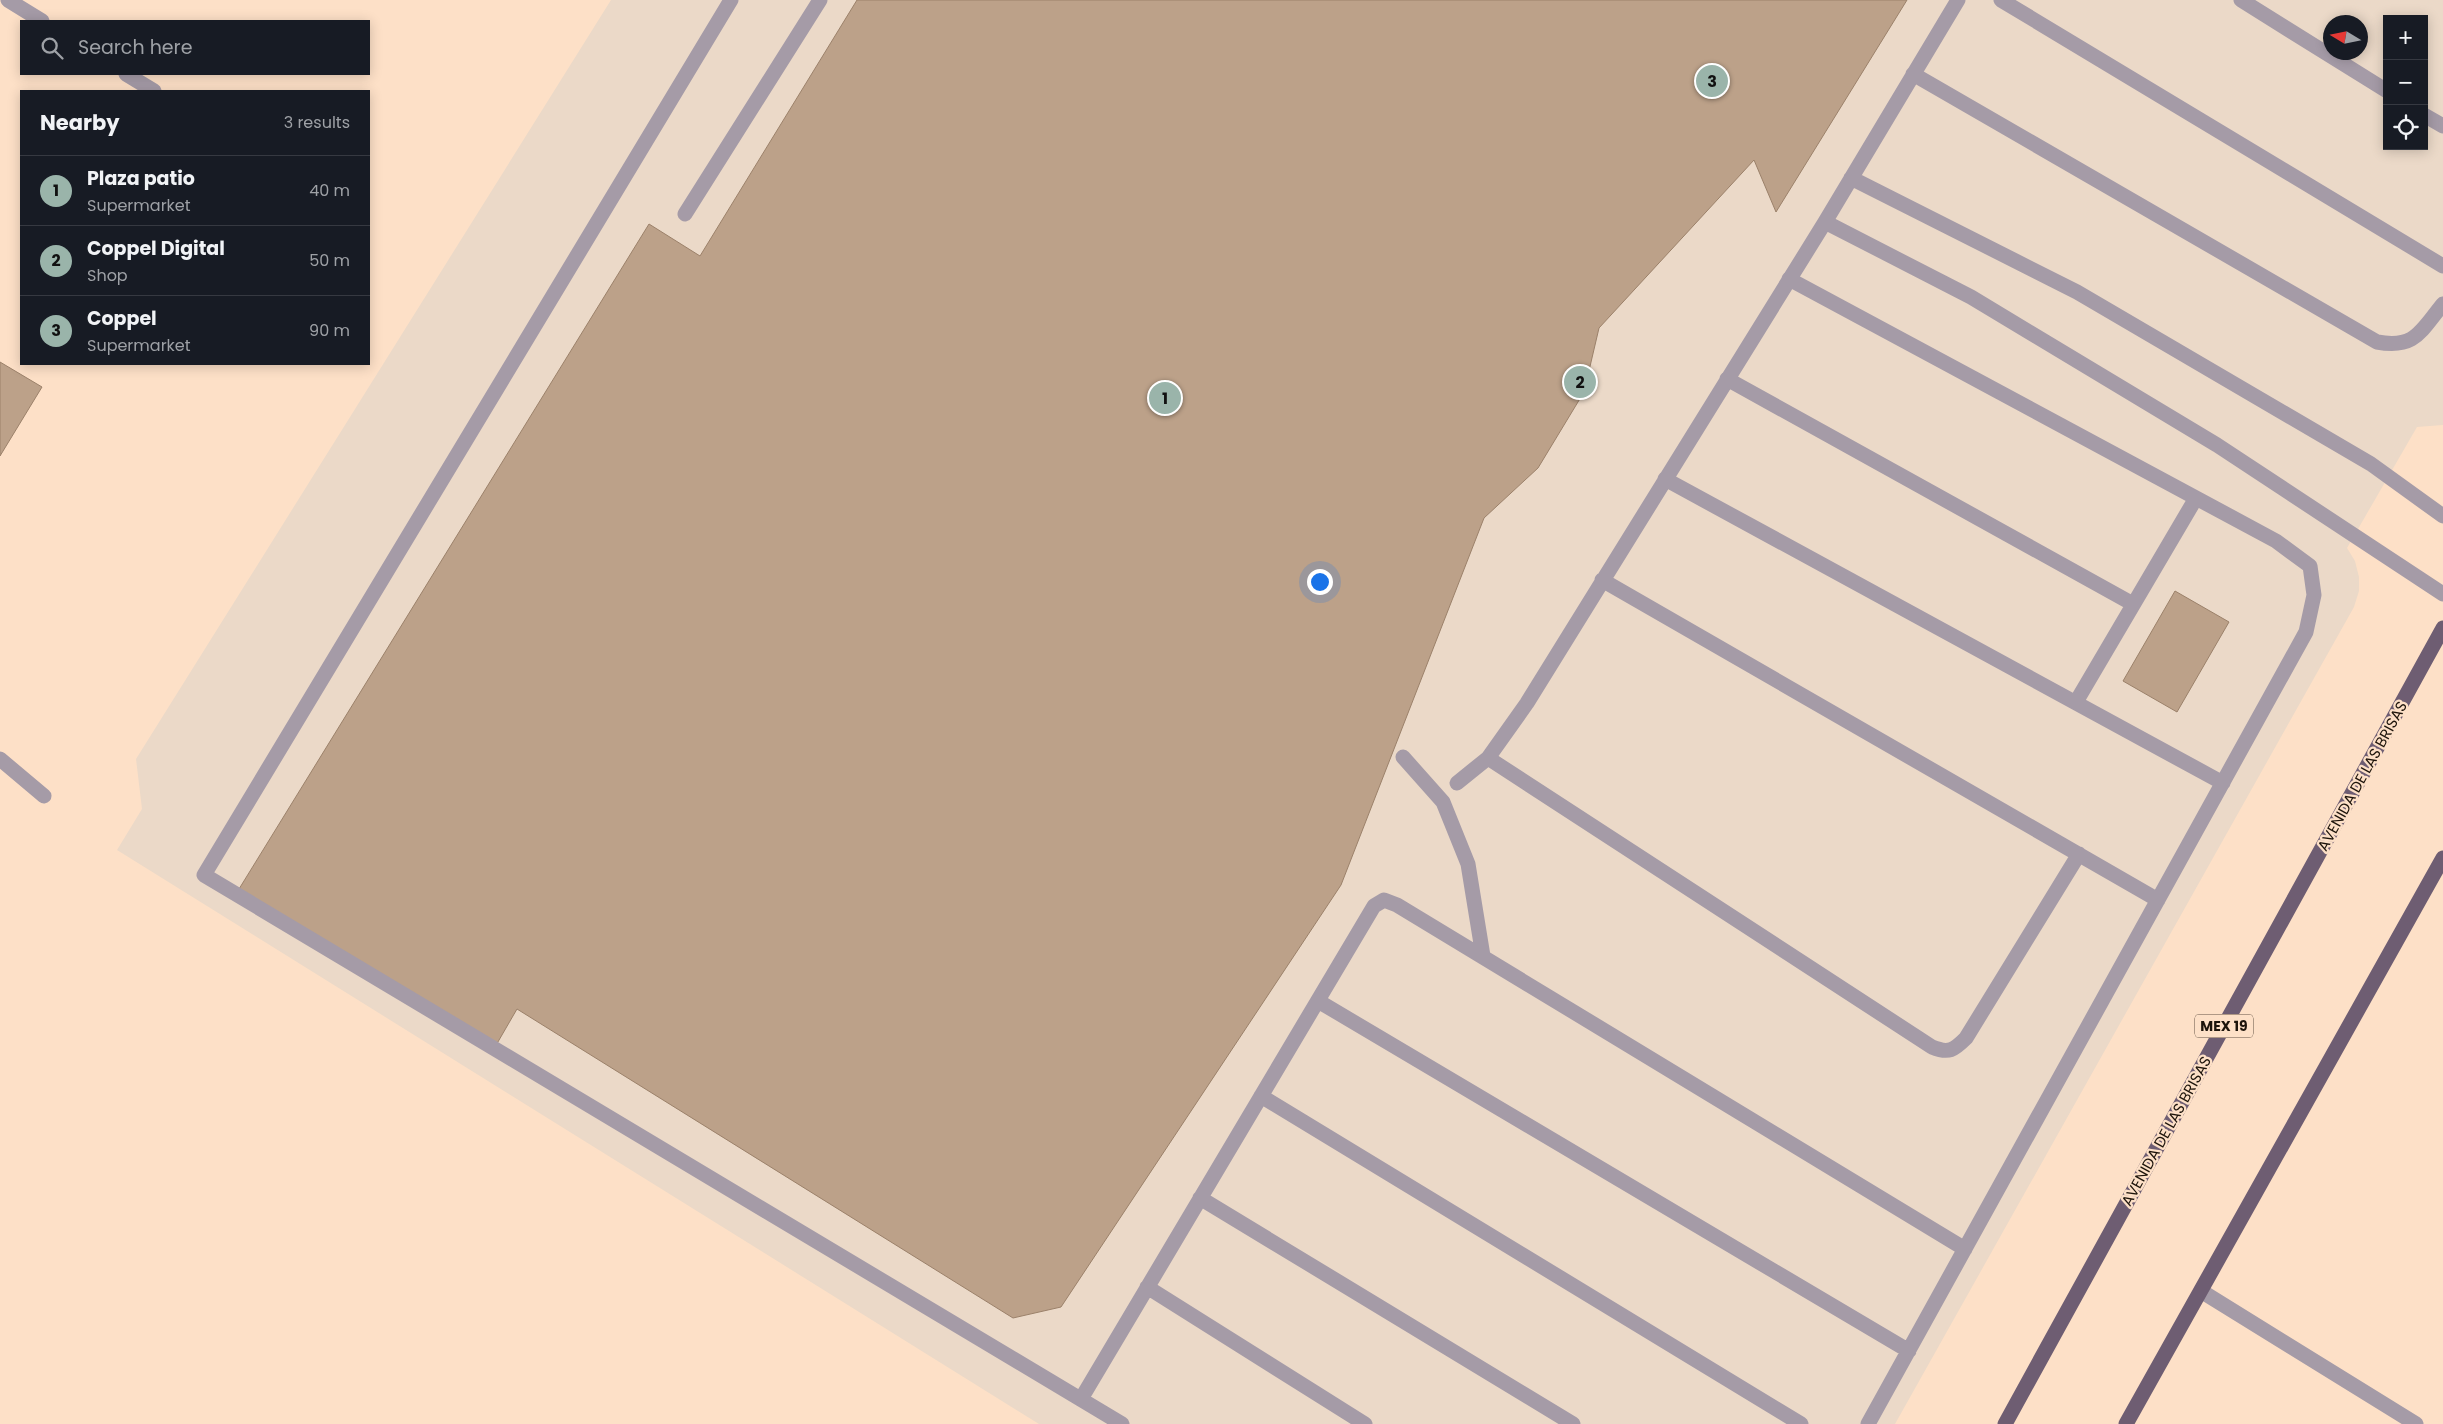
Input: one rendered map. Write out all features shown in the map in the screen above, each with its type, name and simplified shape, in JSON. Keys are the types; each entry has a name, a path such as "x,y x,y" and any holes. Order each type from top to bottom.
{"main road":[{"name":"AVENIDA DE LAS BRISAS","path":"2005,1424 2443,628"},
{"path":"2126,1424 2443,858"}],"street":[{"path":"8,0 40,20"},
{"path":"731,0 204,876 1122,1424"},
{"path":"685,214 820,0"},
{"path":"1457,783 1488,758 1526,703 1825,222 1958,0"},
{"path":"2001,0 2443,266"},
{"path":"2241,0 2383,89"},
{"path":"1913,74 2377,342 2395,345 2410,342 2443,304"},
{"path":"128,75 152,90"},
{"path":"2428,117 2443,126"},
{"path":"1851,178 2077,292 2370,464 2443,516"},
{"path":"1825,222 1971,297 2217,445 2443,594"},
{"path":"1789,279 2276,541 2310,566 2314,595 2306,632 1868,1424"},
{"path":"1727,379 2133,604"},
{"path":"1666,479 2223,782"},
{"path":"2076,702 2196,498"},
{"path":"1602,580 2158,900"},
{"path":"1402,756 1443,802 1468,864 1483,956"},
{"path":"1488,758 1932,1048 1944,1052 1954,1050 1966,1038 2079,854"},
{"path":"0,759 44,796"},
{"path":"1081,1399 1374,906 1384,900 1397,905 1483,956 1965,1250"},
{"path":"1318,1001 1909,1351"},
{"path":"1261,1096 1801,1424"},
{"path":"1200,1198 1573,1424"},
{"path":"1147,1287 1365,1424"},
{"path":"2201,1291 2416,1424"}],"shaded area":[{"path":"611,0 2443,0 2443,425 2417,427 2347,548 2355,561 2359,577 2359,591 2354,607 1895,1424 1039,1424 117,850 142,809 136,759"}],"building":[{"path":"857,0 1907,0 1776,212 1754,160 1599,328 1584,392 1538,468 1484,518 1341,885 1061,1307 1013,1318 517,1009 495,1047 239,889 649,224 700,256"},
{"path":"0,362 42,387 0,456"},
{"path":"2175,591 2229,622 2177,712 2123,681"}],"place":[{"name":"Coppel","path":"1712,81"},
{"name":"Coppel Digital","path":"1580,382"},
{"name":"Plaza patio","path":"1165,398"}]}
